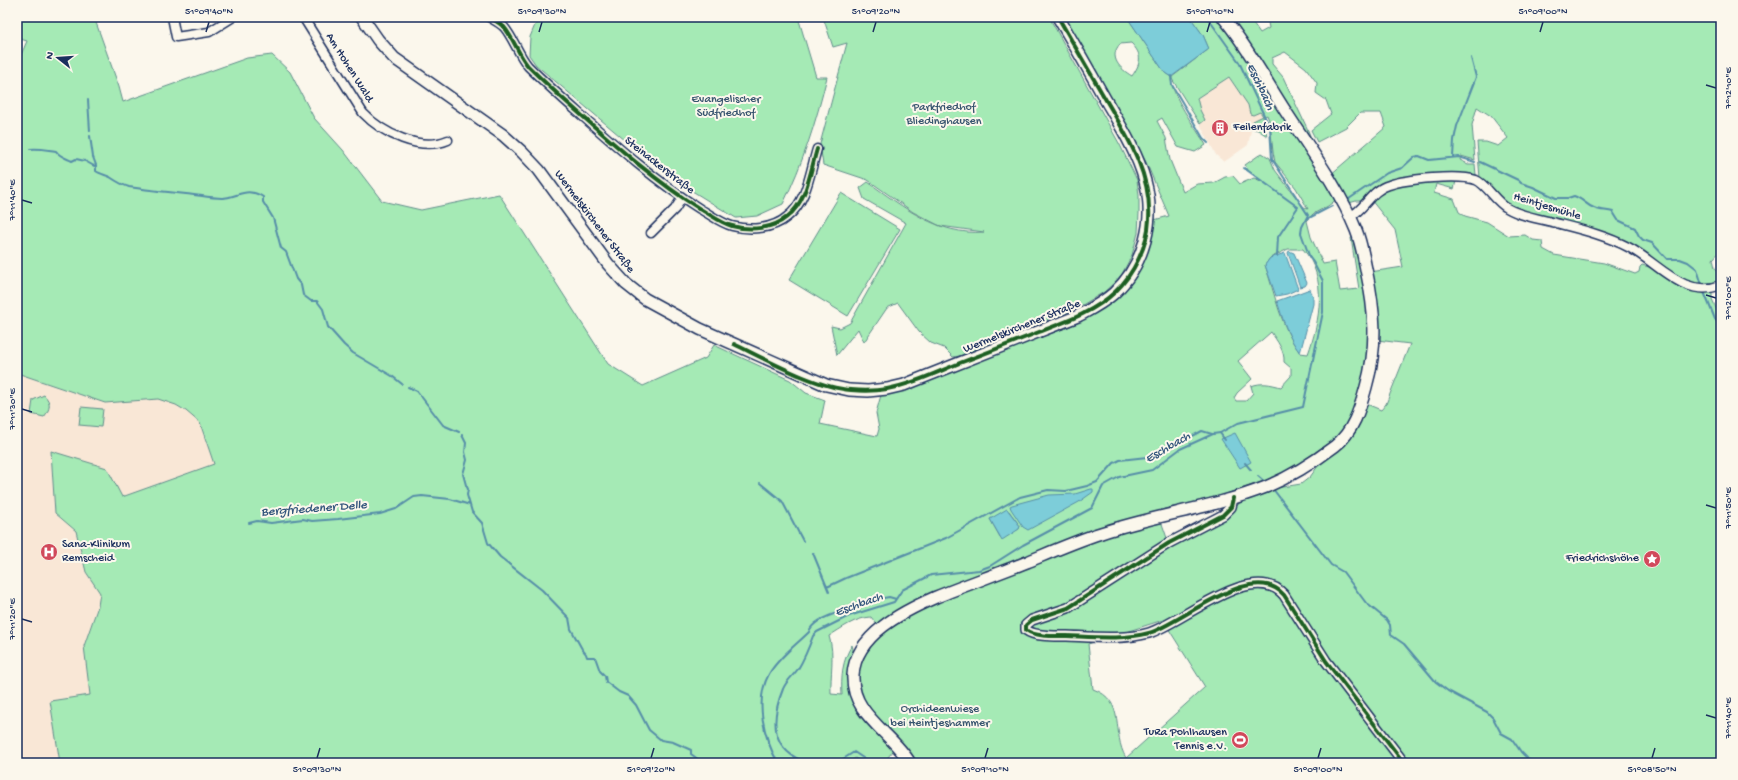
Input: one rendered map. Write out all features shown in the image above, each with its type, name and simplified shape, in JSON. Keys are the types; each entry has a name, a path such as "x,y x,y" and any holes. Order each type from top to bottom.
{"main road":[{"name":"Wermelskirchener Straße","path":"362,17 378,40 394,58 503,135 522,152 539,170 608,264 626,284 645,299 700,329 826,385 849,390 868,391 887,389 910,382 1078,316 1100,304 1114,293 1126,280 1139,258 1146,238 1149,218 1148,194 1141,169 1126,135 1058,17"},
{"path":"910,763 903,752 866,715 855,693 853,682 855,662 862,647 872,636 890,622 919,605 1082,540 1115,529 1233,498 1275,483 1311,462 1341,441 1348,433 1355,420 1370,373 1375,324 1361,244 1350,217 1317,161 1247,51 1223,17"}],"street":[{"path":"172,17 176,37 209,32 233,17"},
{"name":"Am Hohen Wald","path":"303,17 362,113 367,118 411,141 441,143 448,140"},
{"name":"Steinackerstraße","path":"489,17 504,27 518,53 528,65 638,164 682,198 732,226 757,228 778,223 795,211 800,202 817,149"},
{"name":"Heintjesmühle","path":"1350,217 1357,213 1382,187 1404,181 1429,178 1476,180 1507,208 1522,214 1604,237 1625,245 1687,286 1706,290 1721,286"},
{"name":"Steinackerstraße","path":"651,233 675,209 682,198"},
{"path":"1233,498 1231,507 1223,515 1169,543 1068,608 1032,620 1026,625 1026,630 1032,633 1065,636 1116,637 1149,633 1210,600 1249,584 1261,583 1271,586 1279,590 1284,595 1326,661 1404,763"}],"shaded area":[{"path":"1229,77 1248,105 1250,114 1253,115 1260,112 1263,116 1253,121 1248,145 1224,162 1216,155 1200,124 1205,120 1200,110 1197,98"},
{"name":"Sana-Klinikum Remscheid","path":"17,373 105,403 158,399 176,405 200,423 214,464 122,497 62,456 51,451 55,513 76,531 86,572 100,593 98,605 84,646 90,695 50,701 60,763 17,763"}],"green space":[{"path":"18,17 94,17 123,102 247,58 272,55 290,72 314,118 343,150 382,201 421,210 499,194 608,364 643,386 706,358 714,345 790,380 806,393 825,400 820,424 877,436 879,429 876,413 881,395 1059,331 1079,322 1108,304 1127,284 1143,260 1152,234 1154,220 1169,216 1146,162 1064,17 1127,17 1165,73 1171,77 1179,102 1206,145 1195,152 1178,147 1162,118 1157,121 1166,138 1170,160 1183,192 1197,184 1214,183 1225,177 1233,176 1240,184 1254,178 1261,181 1248,170 1245,165 1262,153 1270,158 1275,170 1304,207 1308,209 1296,188 1275,162 1270,123 1267,115 1263,117 1267,136 1258,130 1251,128 1253,121 1263,116 1260,112 1253,115 1250,114 1248,105 1229,77 1197,98 1200,110 1205,120 1200,124 1172,79 1172,77 1209,49 1203,35 1190,17 1219,17 1337,199 1313,214 1307,221 1311,237 1323,264 1335,262 1340,291 1359,289 1351,238 1354,235 1367,290 1370,348 1355,411 1340,435 1289,470 1267,480 1223,495 1164,509 1158,514 1147,516 878,626 871,617 860,619 829,636 832,650 831,694 842,695 843,669 846,657 852,645 853,653 848,675 850,684 894,750 883,763 862,763 855,758 849,763 60,763 50,701 90,695 84,646 98,606 100,593 86,572 76,531 55,513 51,451 107,468 122,497 214,464 200,423 176,405 158,399 105,403 17,373 17,64 27,41 17,38","holes":["1131,43 1139,55 1139,63 1132,76 1123,70 1115,58 1115,54 1120,44","1288,249 1303,249 1311,260 1319,286 1319,300 1316,328 1308,354 1300,353 1293,343 1283,322 1265,265 1270,258","1271,332 1282,350 1284,362 1291,368 1291,376 1281,387 1266,384 1251,386 1253,393 1246,401 1236,401 1234,398 1237,393 1252,379 1238,361","1009,511 1020,526 1019,529 1000,537 990,519"]},
{"name":"Evangelischer Südfriedhof","path":"548,17 798,17 816,77 827,77 808,142 797,173 783,204 757,216 736,218 676,181 639,152 536,65 529,55 530,37 535,25"},
{"name":"Parkfriedhof Bliedinghausen","path":"823,17 1049,17 1120,145 1137,180 1139,195 1138,233 1132,255 1122,274 1104,292 1079,307 960,356 953,357 944,348 931,343 919,332 898,303 887,308 864,342 858,329 837,355 831,326 840,328 850,323 906,223 864,199 860,188 868,182 908,210 938,225 913,212 868,180 823,165 820,144 847,43 833,47","holes":["942,226 984,232 968,232"]},
{"path":"1227,17 1249,17 1260,33 1269,28 1267,17 1711,17 1721,25 1721,250 1713,259 1715,268 1721,274 1721,283 1706,288 1680,280 1640,251 1510,208 1480,178 1477,142 1486,142 1498,146 1508,138 1491,116 1477,107 1472,125 1475,160 1461,156 1460,160 1468,164 1475,164 1476,175 1474,177 1405,179 1363,201 1349,203 1330,175 1386,127 1381,113 1360,113 1346,127 1317,142 1311,130 1331,114 1326,100 1316,93 1317,83 1306,68 1285,52 1272,58 1272,64 1283,77 1313,143"},
{"name":"Orchideenwiese bei Heintjeshammer","path":"1425,180 1456,181 1454,189 1436,184 1434,193 1454,199 1459,212 1465,216 1487,222 1509,236 1525,235 1533,240 1542,241 1543,249 1554,255 1604,263 1635,274 1639,272 1642,265 1655,267 1702,292 1712,291 1712,299 1721,320 1721,763 913,763 909,752 905,747 863,703 858,689 856,673 864,650 887,629 905,618 949,597 1081,544 1161,521 1167,538 1175,545 1230,515 1241,501 1276,488 1301,484 1310,477 1364,403 1381,410 1386,404 1410,344 1377,340 1370,272 1403,267 1395,230 1371,200 1383,189","holes":["1163,620 1205,687 1126,758 1119,738 1117,719 1110,701 1104,694 1093,689 1088,644"]},
{"path":"841,193 900,229 848,316 789,280"},
{"path":"44,395 49,403 49,409 44,417 31,414 33,400"},
{"path":"81,407 103,409 101,427 79,425"}],"water":[{"path":"1127,17 1190,17 1203,35 1209,49 1171,77 1165,73"},
{"path":"1289,251 1294,253 1307,283 1305,286 1300,287 1288,253"},
{"path":"1285,253 1298,289 1287,294 1276,296 1265,265 1270,258"},
{"path":"1310,289 1313,297 1313,304 1300,353 1289,335 1277,301"},
{"path":"1235,433 1251,462 1240,468 1221,439"},
{"path":"1093,489 1093,492 1079,502 1028,530 1023,527 1010,506 1049,495 1075,494"},
{"path":"1007,509 1020,526 1019,529 1002,540 990,519"}],"waterway":[{"name":"Eschbach","path":"808,763 796,758 780,743 775,723 776,712 784,686 798,669 813,636 817,632 849,616 894,602 902,590 931,575 979,570 990,566 1023,545 1092,508 1103,486 1119,477 1152,470 1180,449 1213,434 1220,433 1238,423 1303,407 1323,312 1323,281 1310,258 1301,233 1302,227 1308,215 1272,159 1270,128 1239,62 1207,17"},
{"path":"1453,157 1457,126 1476,77 1471,58"},
{"path":"1171,76 1172,85 1203,138 1208,143"},
{"path":"88,100 90,131"},
{"path":"90,136 96,171 126,186 213,198 227,198 247,192 263,197 263,202 273,218 281,248 286,252 296,279 301,285 303,295 311,301 317,301 323,309 328,327 344,345 353,353 392,376 402,384"},
{"path":"30,149 56,151 61,156 72,161 76,159 85,161 94,166 96,165"},
{"path":"1349,199 1387,173 1402,168 1414,157 1419,156 1429,160 1459,157 1475,162"},
{"path":"1480,162 1518,180 1521,183 1556,198 1568,198 1574,196 1591,207 1613,212 1618,220 1635,228 1643,240 1652,243 1667,259 1680,259 1688,262 1697,269 1702,285"},
{"path":"1244,168 1298,207 1278,237 1277,256"},
{"path":"1307,219 1332,206"},
{"path":"1704,292 1715,319 1721,326"},
{"path":"408,387 417,391 443,425 459,432"},
{"path":"827,587 946,538 1020,497 1048,490 1066,491 1087,486 1097,482 1114,463 1120,460 1147,457 1172,447 1202,431 1212,434"},
{"path":"1220,433 1225,440"},
{"path":"462,435 466,443 465,452 467,460 463,474 468,489 467,495 472,512 482,523 488,543 500,557 542,590 569,618 571,629 587,657 595,657 600,671 605,676 606,682 619,692 628,696 636,705 649,730 661,740 673,742 691,750 691,754 703,763"},
{"path":"1245,463 1251,470"},
{"path":"1258,476 1266,483"},
{"path":"760,483 782,501 803,541"},
{"path":"1273,489 1331,565 1343,572 1366,603 1387,620 1390,625 1391,635 1404,644 1436,682 1448,691 1487,712 1493,718 1501,733 1512,739 1521,752 1532,763"},
{"name":"Bergfriedener Delle","path":"249,523 257,521 271,523 303,519 312,521 380,514 396,509 414,497 422,496 450,499 470,505"},
{"path":"813,553 829,592"},
{"path":"852,604 889,597 896,599"},
{"path":"778,763 765,731 763,719 762,696 769,674 777,663 809,632 817,622 840,612 841,609 845,607"},
{"name":"Eschbach","path":"837,763 854,752 869,762 879,763"}],"cycle path":[{"path":"489,17 504,27 511,36 521,57 528,66 608,139 684,199 728,225 739,228 754,229 775,224 787,217 794,211 807,186 817,149"},
{"path":"734,344 791,372 823,384 851,390 882,390 917,381 1069,320 1089,311 1107,299 1122,285 1134,268 1146,239 1149,219 1149,202 1146,186 1142,170 1128,139 1058,17"},
{"path":"1233,498 1231,507 1223,515 1169,543 1068,608 1032,620 1026,625 1026,630 1035,634 1051,636 1108,638 1129,637 1149,633 1163,627 1217,597 1236,589 1254,584 1271,586 1284,595 1326,661 1404,763"}],"place":[{"name":"Feilenfabrik","path":"1220,128"},
{"name":"Sana-Klinikum Remscheid","path":"49,552"},
{"name":"Friedrichshöhe","path":"1652,559"},
{"name":"TuRa Pohlhausen Tennis e.V.","path":"1240,740"}]}
